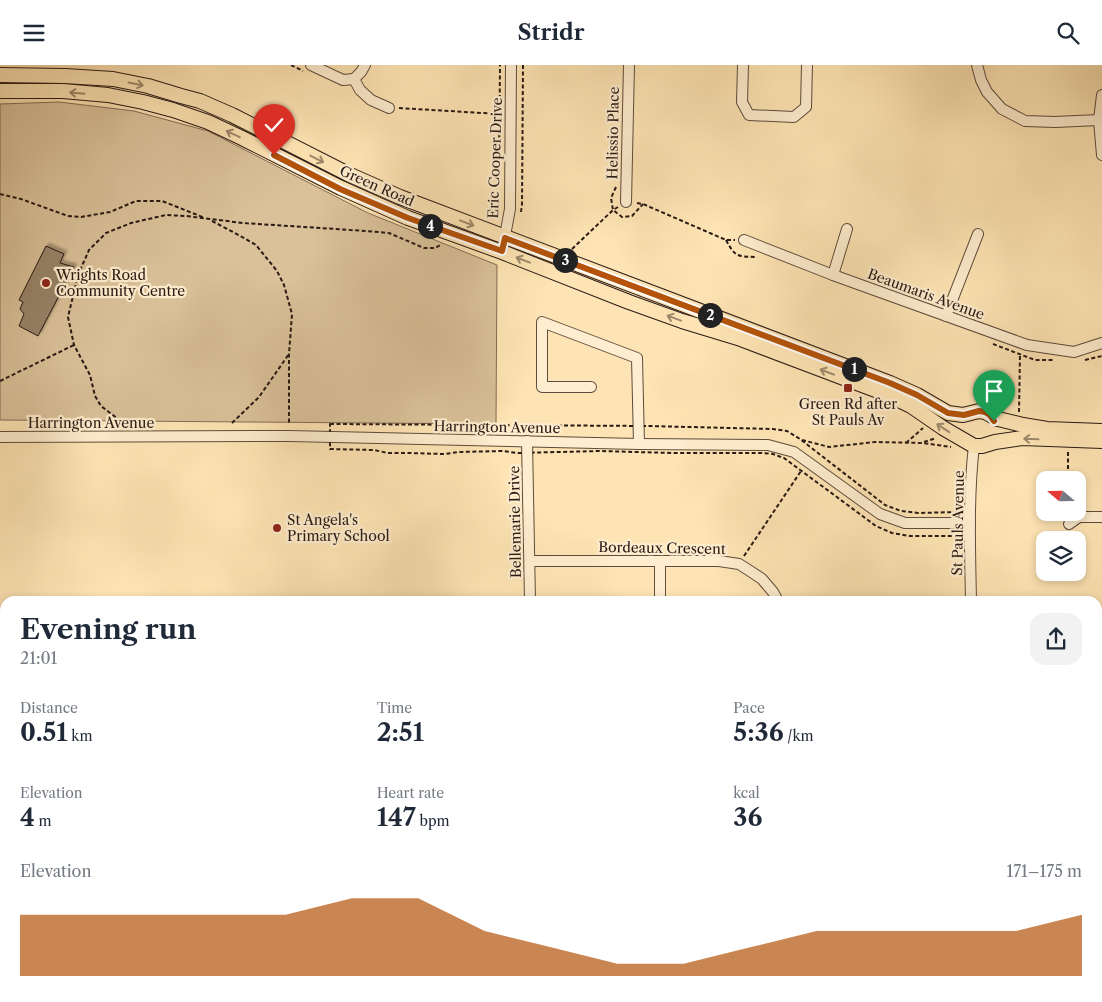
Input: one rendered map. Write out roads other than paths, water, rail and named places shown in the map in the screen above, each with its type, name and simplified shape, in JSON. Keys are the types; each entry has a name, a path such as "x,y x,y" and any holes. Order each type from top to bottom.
{"main road":[{"name":"Green Road","path":"0,75 113,79 148,86 200,101 232,115 348,174 400,197 890,383 917,395 948,413 964,415 972,413"},
{"name":"Green Road","path":"0,91 63,91 108,95 143,101 208,122 340,189 408,218 502,251 682,321 738,338 886,394 911,406 942,428 976,444"},
{"path":"1102,431 1046,429 998,419 979,411 966,417 962,424 963,436 976,444 1022,438 1102,441"},
{"path":"976,444 992,440 996,434 996,427 990,415"}],"street":[{"path":"310,65 343,80 354,79 365,65"},
{"name":"Eric Cooper Drive","path":"502,251 510,209 511,65"},
{"name":"Helissio Place","path":"626,202 628,65"},
{"path":"743,65 742,102 749,115 794,117 806,107 807,65"},
{"path":"977,65 987,93 1002,109 1025,121 1099,120"},
{"path":"354,79 360,90 371,100 389,108"},
{"path":"1102,95 1099,120 1102,155"},
{"path":"833,275 847,229"},
{"path":"946,316 978,234"},
{"name":"Beaumaris Avenue","path":"744,240 833,275 1020,343 1074,351 1102,343"},
{"path":"591,387 542,387 542,322 637,358 639,444"},
{"name":"Harrington Avenue","path":"0,437 289,436 768,445 794,452 880,514 905,523 970,523"},
{"name":"Bellemarie Drive","path":"528,441 530,596"},
{"name":"St Pauls Avenue","path":"971,596 970,523 972,465 976,444"},
{"path":"1069,524 1079,517 1102,517"},
{"name":"Bordeaux Crescent","path":"530,561 718,561 739,563 762,579 775,596"},
{"path":"660,561 660,596"}],"place":[{"name":"Wrights Road Community Centre","path":"46,283"},
{"name":"Green Rd after St Pauls Av","path":"848,388"},
{"name":"St Angela's Primary School","path":"277,528"}]}
